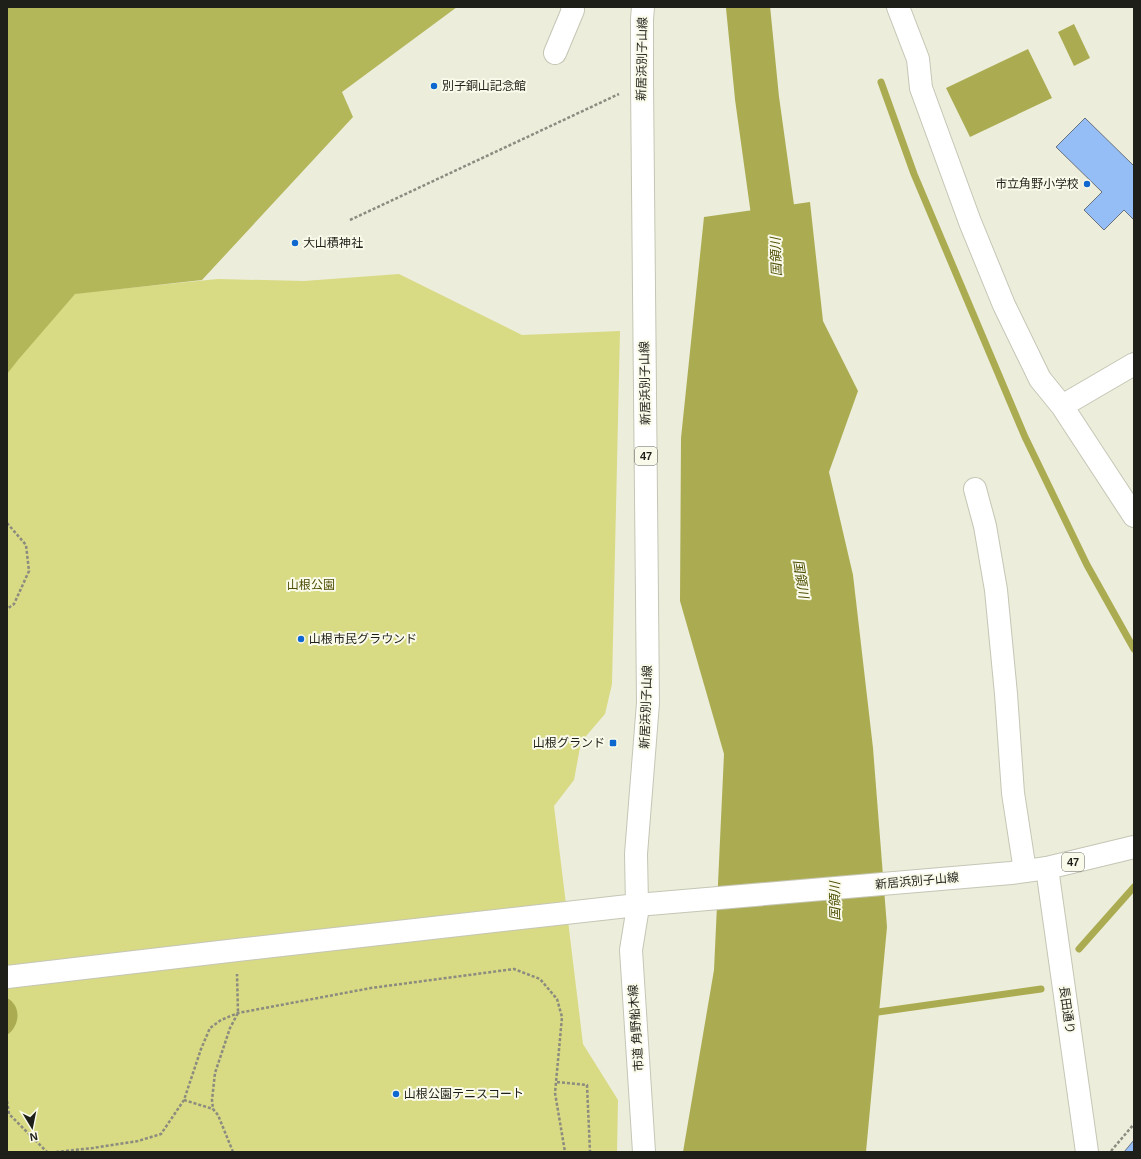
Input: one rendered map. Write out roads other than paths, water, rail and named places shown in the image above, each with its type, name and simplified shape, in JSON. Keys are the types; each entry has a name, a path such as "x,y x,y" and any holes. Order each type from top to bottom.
{"street":[{"path":"555,53 573,10 572,7"},
{"name":"新居浜別子山線","path":"643,7 642,83 648,703 636,854 637,905 1018,872 1046,868 1134,847"},
{"path":"898,7 918,59 921,88 970,222 1004,304 1040,379 1062,406 1134,516"},
{"path":"1062,406 1134,364"},
{"path":"975,489 985,526 996,590 1006,694 1018,872"},
{"name":"長田通り","path":"1046,868 1086,1152"},
{"path":"7,977 637,905"},
{"name":"市道 角野船木線","path":"637,905 631,950 644,1152"}],"water":[{"path":"1074,24 1090,58 1074,66 1058,32"},
{"path":"1028,49 1052,98 970,137 946,88"},
{"path":"810,202 823,321 858,391 829,472 853,575 873,748 887,927 866,1152 683,1152 714,970 724,754 680,601 681,438 704,217"},
{"path":"7,998 15,1006 18,1016 15,1027 7,1035"}],"waterway":[{"name":"国領川","path":"748,7 757,98 775,228 776,268"},
{"path":"881,82 914,174 1025,437 1087,565 1134,649"},
{"path":"1079,949 1134,887"},
{"path":"871,1013 1041,989"}],"place":[{"name":"別子銅山記念館","path":"434,86"},
{"name":"市立角野小学校","path":"1087,184"},
{"name":"大山積神社","path":"295,243"},
{"name":"山根市民グラウンド","path":"301,639"},
{"name":"山根グランド","path":"613,743"},
{"name":"山根公園テニスコート","path":"396,1094"}],"park label":[{"name":"山根公園","path":"311,585"}]}
